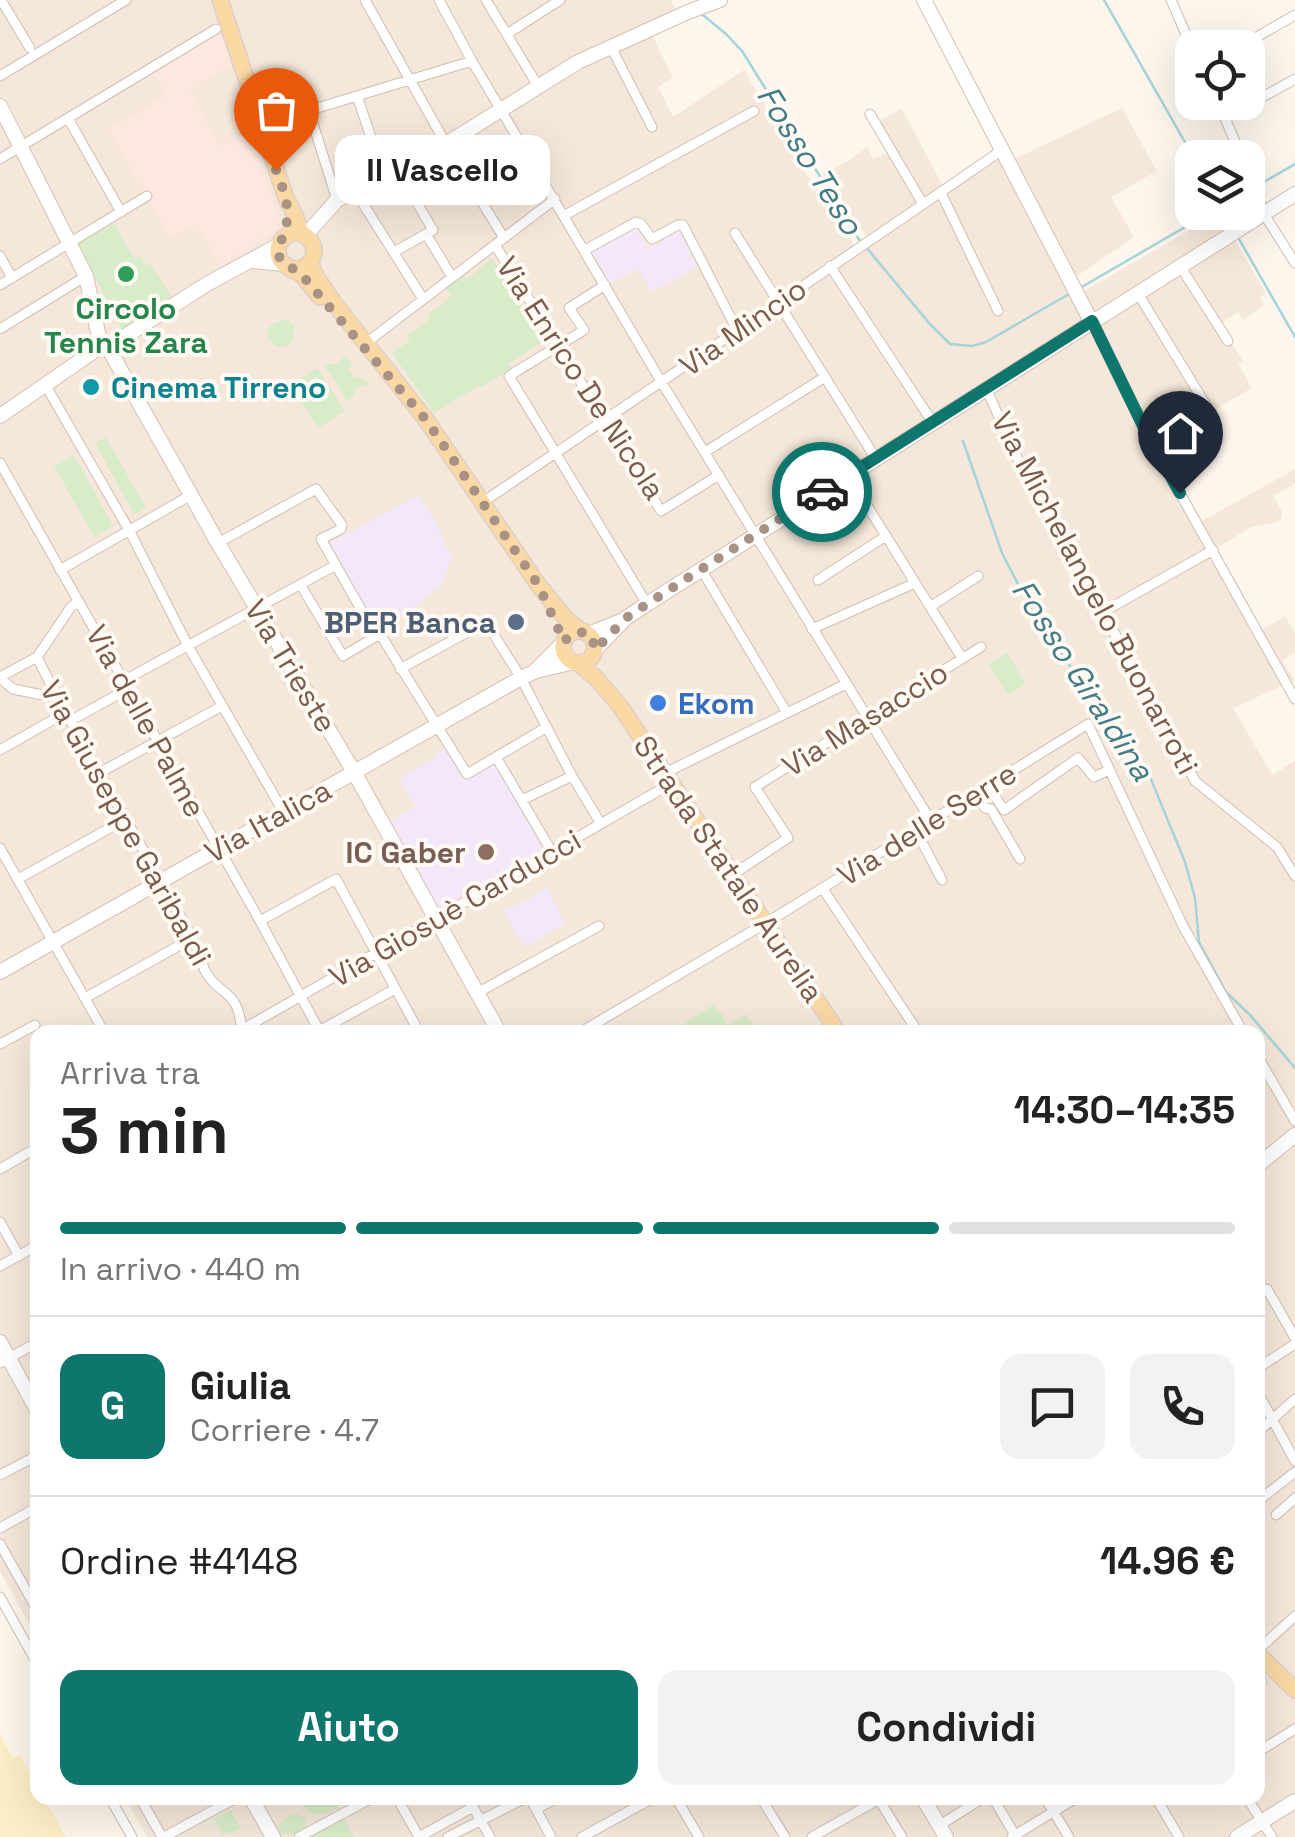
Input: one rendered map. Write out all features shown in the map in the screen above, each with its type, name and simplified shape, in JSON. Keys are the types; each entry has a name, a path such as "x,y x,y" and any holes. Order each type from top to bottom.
{"main road":[{"path":"220,0 286,198 325,290 406,396"},
{"path":"286,198 288,220 278,256 301,274 427,421 539,586 566,619 594,642 595,651 585,662 576,662 564,652 564,642 539,586"},
{"path":"281,242 292,234 308,245"},
{"path":"288,266 302,268 308,245"},
{"path":"564,642 571,634 585,633"},
{"name":"Strada Statale Aurelia","path":"595,651 620,706"},
{"name":"Strada Statale Aurelia","path":"576,662 620,706 833,1025"},
{"path":"1265,1659 1295,1690"}],"street":[{"path":"1,0 30,48"},
{"path":"0,76 126,0"},
{"name":"Via Enrico De Nicola","path":"365,0 558,346 661,510 719,475"},
{"path":"439,0 662,383 932,821"},
{"path":"486,0 538,86"},
{"path":"506,34 560,0"},
{"path":"308,245 319,218 338,200 446,144 578,62 720,0"},
{"path":"924,0 1077,291 1148,436 1295,700"},
{"path":"1171,0 1184,30"},
{"path":"1265,33 1295,16"},
{"path":"0,159 216,28"},
{"path":"611,47 652,127"},
{"path":"268,123 472,61"},
{"path":"1265,95 1295,78"},
{"path":"358,96 391,172 433,230 394,252"},
{"name":"Via Trieste","path":"0,106 86,276 107,346 354,772 495,1025"},
{"path":"308,111 338,200"},
{"path":"564,215 754,111"},
{"path":"870,114 922,204"},
{"path":"69,120 121,212"},
{"name":"Via Mincio","path":"483,502 1002,150"},
{"path":"356,190 424,299"},
{"path":"941,192 998,311"},
{"path":"1265,213 1295,194"},
{"path":"0,285 147,196"},
{"path":"366,343 555,199"},
{"path":"1265,216 1295,263"},
{"path":"585,250 636,222 652,239 683,225 737,330"},
{"path":"595,651 626,618 700,569 1237,230"},
{"path":"426,234 452,278"},
{"path":"735,234 876,458"},
{"path":"0,416 75,365 281,242"},
{"path":"0,256 12,278"},
{"path":"247,261 288,266"},
{"path":"830,266 932,423"},
{"path":"1180,266 1228,341"},
{"path":"0,328 86,276"},
{"path":"605,285 569,308 584,330 509,376 647,604"},
{"path":"1137,292 1210,410"},
{"path":"706,452 825,377"},
{"path":"46,386 284,813"},
{"name":"Via Michelangelo Buonarroti","path":"986,388 1028,480 1195,781 1277,846 1295,876"},
{"name":"Via delle Palme","path":"0,462 316,1025"},
{"path":"848,476 962,658"},
{"path":"218,543 316,489 342,526 321,539 371,626 380,634 466,774 547,727"},
{"path":"60,570 192,495"},
{"path":"818,580 886,536"},
{"path":"1103,612 1213,550"},
{"path":"0,750 126,685 336,564"},
{"path":"700,569 787,713"},
{"path":"930,607 978,576"},
{"path":"812,628 915,583"},
{"path":"300,584 344,656 380,634"},
{"path":"57,698 13,689 0,678 37,657 78,602"},
{"path":"585,633 626,618"},
{"path":"400,669 486,622 528,674 547,727 601,824"},
{"name":"Via Italica","path":"0,972 528,674 564,642"},
{"name":"Via Masaccio","path":"732,875 788,838 755,786 981,646"},
{"name":"Via Giuseppe Garibaldi","path":"37,657 191,938 204,969 239,1009 241,1025"},
{"name":"Via Italica","path":"528,674 576,662"},
{"name":"Via Giosuè Carducci","path":"255,1025 601,824 668,778 846,684"},
{"path":"100,773 222,706"},
{"name":"Via delle Serre","path":"593,1025 1088,724 1108,770"},
{"path":"496,757 550,853"},
{"path":"988,786 1004,810 1078,758 1094,777 1108,770 1183,926 1239,1025"},
{"path":"522,800 572,776"},
{"path":"976,793 991,809 1020,859"},
{"path":"18,879 126,819"},
{"path":"916,831 942,880"},
{"path":"0,848 100,1025"},
{"path":"260,921 336,879 415,1025"},
{"path":"823,888 913,1025"},
{"path":"477,994 599,926"},
{"path":"85,998 191,938"},
{"path":"332,1025 395,989"},
{"path":"0,1044 30,1028"},
{"path":"1265,1069 1295,1121"},
{"path":"1265,1159 1295,1135"},
{"path":"0,1168 30,1151"},
{"path":"0,1222 18,1256"},
{"path":"0,1266 30,1249"},
{"path":"1265,1363 1295,1341 1266,1288"},
{"path":"0,1342 4,1361 30,1400"},
{"path":"4,1361 30,1346"},
{"path":"1265,1425 1295,1399"},
{"path":"1265,1406 1295,1461"},
{"path":"0,1475 30,1459"},
{"path":"1265,1496 1295,1472"},
{"path":"1276,1515 1295,1498"},
{"path":"0,1528 30,1511"},
{"path":"0,1544 30,1598"},
{"path":"0,1597 30,1651"},
{"path":"1265,1645 1295,1616"},
{"path":"1265,1748 1295,1729"},
{"path":"1237,1837 1295,1801"},
{"path":"114,1805 132,1837"},
{"path":"144,1805 163,1837 223,1805"},
{"path":"255,1805 273,1837"},
{"path":"298,1837 359,1805"},
{"path":"401,1805 419,1837 467,1805"},
{"path":"473,1805 490,1837"},
{"path":"448,1837 514,1805"},
{"path":"533,1805 551,1837"},
{"path":"536,1809 544,1805"},
{"path":"582,1837 640,1805"},
{"path":"680,1805 699,1837"},
{"path":"765,1805 785,1837"},
{"path":"812,1837 868,1805"},
{"path":"884,1805 902,1837"},
{"path":"928,1805 943,1831 975,1805"},
{"path":"996,1805 1013,1836 1064,1805"},
{"path":"1049,1805 1069,1837"},
{"path":"1160,1805 1179,1837"},
{"path":"1252,1805 1272,1837"}],"shaded area":[{"path":"0,0 671,0 679,20 651,33 673,78 658,87 673,117 744,70 795,157 855,246 867,237 823,174 867,147 873,159 888,153 873,124 902,109 943,186 1005,144 1014,159 1122,108 1157,171 1111,197 1134,237 1077,276 1084,291 1190,230 1229,230 1266,293 1260,297 1264,305 1243,320 1238,312 1220,324 1243,361 1238,364 1252,388 1184,427 1202,459 1180,472 1178,481 1202,521 1295,469 1295,483 1273,496 1282,518 1251,527 1217,548 1262,630 1285,616 1295,634 1295,652 1282,661 1295,680 1233,708 1272,775 1295,761 1295,1837 147,1837 129,1805 1265,1805 1265,1025 30,1025 30,1625 0,1571"},
{"path":"221,32 231,65 189,90 221,147 253,131 280,221 276,230 221,267 196,224 170,238 109,130 167,95 153,72"},
{"path":"635,227 649,248 680,231 697,267 651,292 638,269 611,284 590,249"},
{"path":"418,495 452,557 443,582 411,610 376,627 329,543"},
{"path":"446,748 464,780 495,763 544,851 436,910 387,823 416,807 399,778"},
{"path":"547,887 565,924 524,947 503,911"}],"green space":[{"name":"Circolo Tennis Zara","path":"115,224 134,259 140,256 146,266 151,264 172,298 122,330 77,243"},
{"path":"492,258 541,343 482,387 434,413 392,353 410,340 407,335 430,319 428,315 451,296 446,288 463,276 467,279"},
{"path":"286,320 294,325 294,339 288,346 276,347 268,338 268,330"},
{"path":"344,356 352,363 349,368 354,377 363,378 370,385 358,387 347,401 324,364 338,364"},
{"path":"317,368 345,411 318,428 290,385"},
{"path":"106,437 146,508 134,514 95,443"},
{"path":"74,455 113,526 94,537 54,466"},
{"path":"1007,653 1026,684 1008,695 988,664"},
{"path":"715,1004 728,1025 682,1025"},
{"path":"746,1015 753,1025 728,1025"},
{"path":"304,1805 343,1805 318,1814"},
{"path":"231,1810 241,1828 223,1835 214,1819"},
{"path":"290,1814 305,1818 305,1827 294,1834 281,1834 277,1827"},
{"path":"344,1819 354,1837 310,1837"}],"sand":[{"path":"0,1735 13,1758 20,1755 30,1774 30,1805 48,1805 66,1837 0,1837"}],"waterway":[{"path":"1104,0 1184,140"},
{"name":"Fosso Teso","path":"703,15 742,51 860,241"},
{"path":"1265,181 1295,164"},
{"path":"1080,288 1180,230"},
{"path":"1239,239 1295,337"},
{"path":"866,247 950,344 972,346 986,342 1069,294"},
{"name":"Fosso Giraldina","path":"963,441 1002,553 1032,611 1148,772 1185,862 1195,898 1199,942 1226,992 1258,1025"},
{"name":"Fosso Giraldina","path":"1265,1033 1295,1068"}],"way so far":[{"path":"276,170 286,198 288,220 279,245 280,260 301,274 427,421 539,586 564,642 571,634 585,632 592,637 595,650 626,618 822,492"}],"place":[{"name":"Il Vascello","path":"276,170"},
{"name":"Circolo Tennis Zara","path":"126,274"},
{"name":"Cinema Tirreno","path":"91,387"},
{"name":"BPER Banca","path":"516,622"},
{"name":"Ekom","path":"658,703"},
{"name":"IC Gaber","path":"486,852"}],"route":[{"path":"822,492 1092,321 1180,493"}]}
